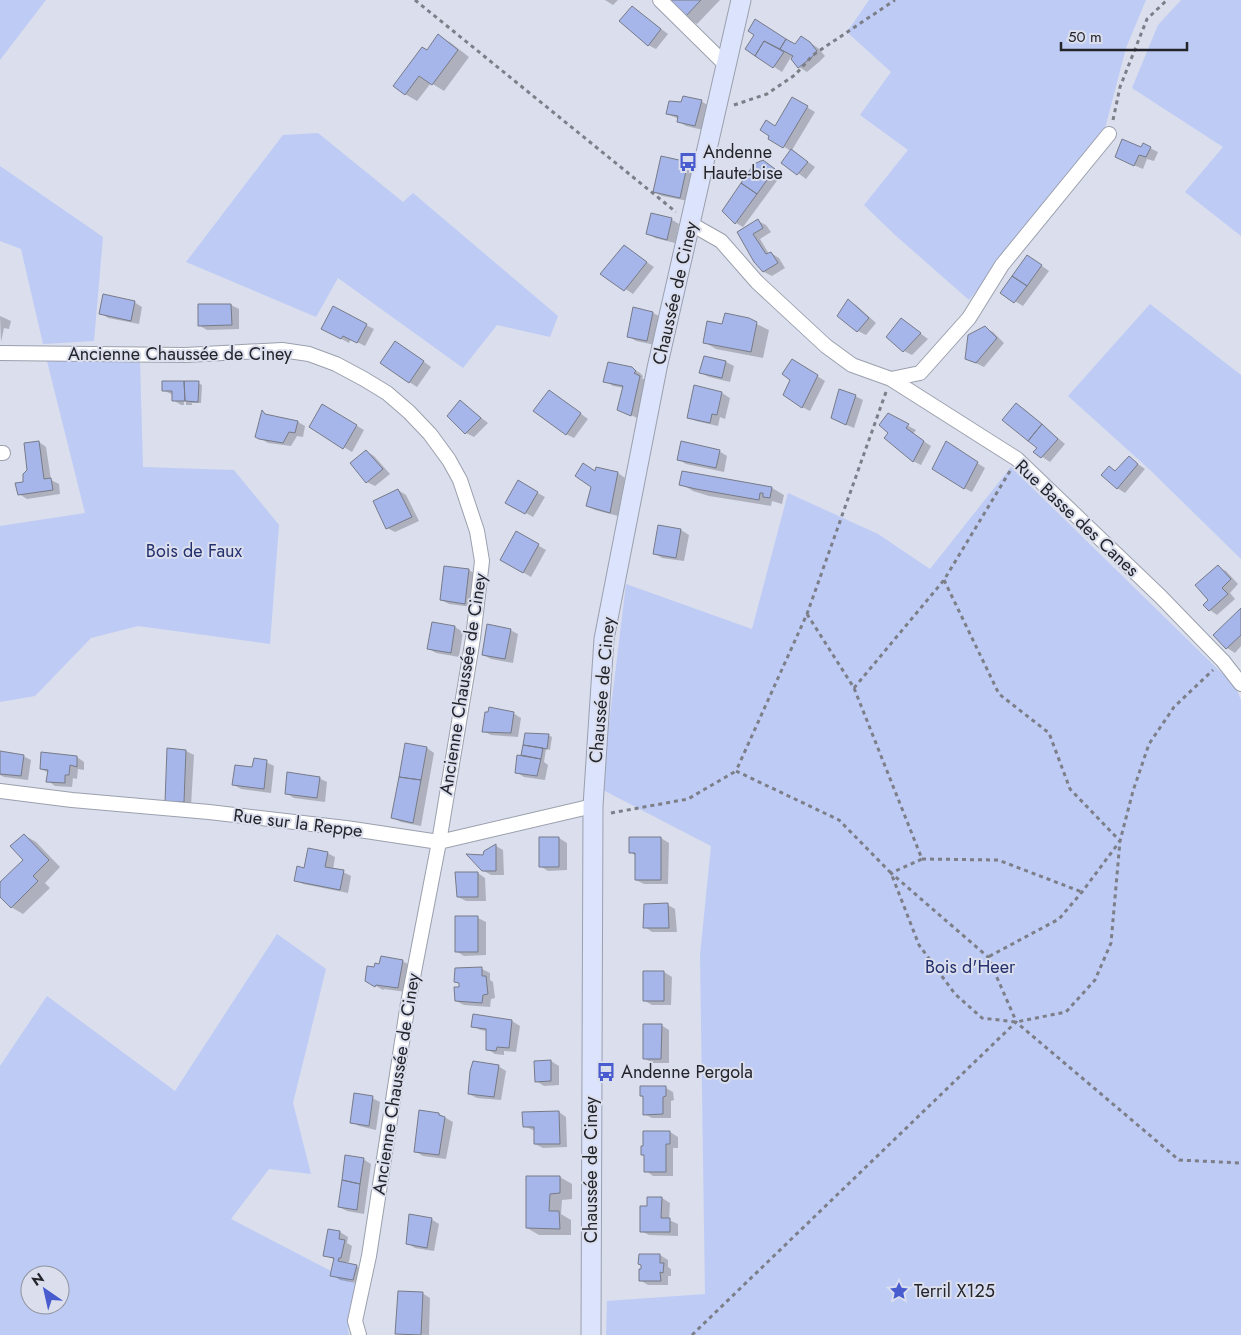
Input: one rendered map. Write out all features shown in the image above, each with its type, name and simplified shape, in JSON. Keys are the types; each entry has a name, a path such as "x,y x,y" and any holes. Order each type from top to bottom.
{"main road":[{"name":"Chaussée de Ciney","path":"591,1335 593,812 604,639 657,368 741,0"}],"street":[{"path":"660,0 726,66"},
{"path":"890,379 920,373 969,318 1002,265 1109,134"},
{"name":"Rue Basse des Canes","path":"691,224 721,241 758,282 826,346 852,365 890,379 1017,459 1161,597 1223,661 1241,684"},
{"name":"Ancienne Chaussée de Ciney","path":"0,353 185,355 282,350 309,354 336,364 387,393 430,434 449,460 460,480 477,531 482,561 473,638 439,842 408,1003 369,1256 355,1321 358,1335"},
{"name":"Rue sur la Reppe","path":"0,791 72,800 219,813 439,842 593,812"}],"path":[{"path":"415,0 691,224"},
{"path":"717,110 767,94 795,75 819,50 895,0"},
{"path":"1109,134 1120,87 1147,18 1166,0"},
{"path":"593,812 688,799 736,772 807,614 890,379"},
{"path":"854,688 944,580 1017,459"},
{"path":"944,580 999,694 1049,734 1070,789 1120,841"},
{"path":"807,614 854,688 922,860"},
{"path":"891,873 919,945 955,994 982,1018 1016,1022 1066,1012 1095,980 1111,944 1120,841 1133,791 1149,744 1174,707 1223,661"},
{"path":"736,772 839,820 891,873 988,957 1016,1022 1178,1160 1241,1163"},
{"path":"988,957 1059,919 1120,841"},
{"path":"891,873 922,860 998,860 1082,892"},
{"path":"692,1335 1016,1022"}],"green space":[{"path":"0,0 46,0 0,60"},
{"path":"869,0 1146,0 1126,48 1103,136 969,300 864,205 908,150 860,115 891,72 847,32"},
{"path":"1181,0 1241,0 1241,236 1185,192 1223,147 1132,88 1158,25"},
{"path":"318,133 403,202 413,193 558,316 550,337 497,325 463,368 338,278 316,317 186,262 283,135"},
{"path":"0,166 103,237 94,341 43,344 21,249 0,241"},
{"path":"1150,304 1241,375 1241,559 1149,469 1068,396"},
{"name":"Bois de Faux","path":"140,360 143,467 234,470 279,525 270,644 138,626 91,638 35,696 0,702 0,526 85,513 47,361"},
{"name":"Bois d'Heer","path":"1011,467 1235,686 1241,700 1241,1335 606,1335 607,1301 705,1294 700,955 711,846 601,789 626,584 752,629 788,493 878,534 930,569"},
{"path":"277,934 326,969 293,1103 311,1174 269,1169 231,1219 356,1284 348,1330 349,1335 0,1335 0,1066 47,996 175,1091"}],"building":[{"path":"667,0 701,0 684,18"},
{"path":"632,6 661,29 648,46 619,21"},
{"path":"755,19 786,39 780,49 764,41 755,56 745,49 754,35 748,31"},
{"path":"438,34 458,50 432,85 419,76 405,95 393,86 422,47 427,50"},
{"path":"801,36 810,42 817,51 798,68 791,59 793,56 780,49 786,39 795,44"},
{"path":"764,41 784,52 773,68 755,56"},
{"path":"683,96 702,100 695,126 677,122 678,116 666,114 669,101 681,102"},
{"path":"792,97 808,106 783,148 768,139 769,136 760,130 766,120 775,126"},
{"path":"1122,139 1141,147 1143,143 1151,147 1146,157 1139,155 1134,166 1115,157"},
{"path":"791,149 808,162 797,175 781,163"},
{"path":"661,156 688,162 680,198 653,192"},
{"path":"763,160 775,169 757,194 741,183 754,164"},
{"path":"741,183 757,194 735,224 722,211"},
{"path":"651,213 672,218 667,240 646,234"},
{"path":"758,219 763,228 753,234 766,254 771,252 778,263 763,272 754,262 737,232"},
{"path":"624,245 647,262 624,291 600,274"},
{"path":"1027,255 1042,265 1027,286 1012,276"},
{"path":"1012,276 1027,286 1014,303 1000,293"},
{"path":"103,294 135,301 131,321 99,314"},
{"path":"848,299 869,318 857,332 837,316"},
{"path":"198,304 231,304 232,325 198,326"},
{"path":"333,306 367,324 357,343 343,336 341,339 321,329"},
{"path":"633,307 653,312 647,341 627,337"},
{"path":"725,313 749,318 757,322 751,352 703,343 707,321 722,324"},
{"path":"901,318 921,333 903,352 886,337"},
{"path":"985,326 997,338 976,363 965,359 968,335"},
{"path":"395,341 424,361 409,383 380,363"},
{"path":"704,356 726,361 722,378 699,373"},
{"path":"792,359 818,375 802,408 783,395 790,380 782,374"},
{"path":"608,362 632,367 636,371 634,373 640,376 631,416 617,410 623,386 603,382"},
{"path":"162,381 184,381 185,401 172,401 172,391 162,391"},
{"path":"184,381 199,381 198,402 185,401"},
{"path":"694,385 722,392 717,415 712,414 710,423 687,418"},
{"path":"839,389 856,395 846,425 831,418"},
{"path":"549,390 581,413 566,435 533,411"},
{"path":"460,400 481,418 465,434 447,416"},
{"path":"1016,403 1042,424 1028,441 1002,420"},
{"path":"322,404 357,425 343,449 309,427"},
{"path":"262,410 265,414 298,421 295,433 289,432 283,443 255,437"},
{"path":"888,413 909,424 906,428 924,441 913,462 884,438 888,433 879,425"},
{"path":"1042,424 1058,439 1041,458 1033,452 1037,448 1028,441"},
{"path":"39,441 44,479 51,478 53,490 18,495 15,483 23,482 23,474 27,470 24,443"},
{"path":"681,441 720,450 716,468 677,460"},
{"path":"946,441 978,462 964,489 932,469"},
{"path":"366,450 383,469 366,483 350,463"},
{"path":"1129,456 1138,464 1117,489 1101,475 1109,466 1115,471"},
{"path":"583,463 595,471 596,467 618,472 610,513 586,506 591,487 575,476"},
{"path":"682,471 772,487 770,498 763,497 763,493 760,493 759,500 679,485"},
{"path":"518,480 538,492 525,514 505,503"},
{"path":"398,489 412,517 386,529 373,501"},
{"path":"658,525 681,529 676,558 653,554"},
{"path":"516,531 539,544 523,573 500,560"},
{"path":"1218,565 1231,579 1222,588 1228,594 1209,611 1203,605 1208,600 1195,585"},
{"path":"444,566 469,569 465,604 440,600"},
{"path":"1241,608 1241,635 1226,649 1213,635"},
{"path":"432,622 455,626 451,653 427,649"},
{"path":"487,624 511,629 505,659 482,655"},
{"path":"489,707 514,712 511,733 482,732 485,712 488,712"},
{"path":"525,733 549,734 547,749 523,745"},
{"path":"405,743 427,747 421,780 399,777"},
{"path":"523,745 543,748 541,759 521,755"},
{"path":"167,748 186,750 184,802 165,802"},
{"path":"0,751 24,755 21,776 0,774"},
{"path":"41,752 77,756 77,767 70,765 69,775 65,775 65,783 46,782 48,770 40,769"},
{"path":"517,755 541,759 537,776 515,773"},
{"path":"254,758 267,760 264,789 232,785 235,765 252,767"},
{"path":"287,772 320,777 317,798 285,794"},
{"path":"399,777 421,780 413,823 391,818"},
{"path":"24,834 49,860 33,876 38,881 11,908 0,897 0,882 23,860 10,846"},
{"path":"539,837 559,837 559,867 539,867"},
{"path":"629,837 661,837 661,880 635,880 635,853 629,853"},
{"path":"496,844 496,871 482,871 466,854 483,855 484,851"},
{"path":"308,848 328,852 325,867 344,870 340,890 294,881 297,866 304,868"},
{"path":"455,872 478,872 478,897 457,897"},
{"path":"668,903 669,928 643,928 644,904"},
{"path":"455,916 478,916 478,952 455,952"},
{"path":"381,956 403,960 398,988 376,985 375,987 365,981 367,966 374,967 375,963 379,964"},
{"path":"482,967 482,976 486,976 488,994 483,995 482,1003 455,1001 454,987 459,987 459,983 454,982 455,968"},
{"path":"643,971 664,971 664,1001 643,1001"},
{"path":"473,1014 512,1020 509,1048 497,1047 496,1051 486,1050 486,1029 471,1027"},
{"path":"643,1024 662,1024 661,1059 643,1059"},
{"path":"551,1060 551,1081 535,1082 534,1061"},
{"path":"473,1061 499,1065 494,1097 468,1094"},
{"path":"640,1086 666,1086 666,1096 663,1097 663,1114 643,1115 643,1096 640,1096"},
{"path":"354,1093 373,1096 369,1126 350,1123"},
{"path":"419,1110 439,1113 439,1115 445,1117 439,1155 414,1152"},
{"path":"559,1111 560,1144 534,1144 534,1127 523,1127 522,1112"},
{"path":"643,1131 670,1131 670,1144 666,1144 666,1172 644,1172 644,1155 641,1155"},
{"path":"345,1155 364,1158 360,1184 342,1180"},
{"path":"526,1176 560,1176 560,1193 550,1194 549,1211 559,1211 560,1229 526,1228"},
{"path":"342,1180 360,1184 357,1210 338,1207"},
{"path":"647,1197 662,1197 661,1218 670,1218 670,1232 640,1232 640,1206 647,1206"},
{"path":"409,1214 432,1218 427,1248 406,1244"},
{"path":"328,1229 340,1231 339,1239 345,1240 341,1258 338,1261 357,1265 353,1280 330,1276 334,1258 323,1256"},
{"path":"639,1254 660,1254 660,1263 664,1263 663,1273 660,1272 661,1281 639,1281 641,1265 638,1264"},
{"path":"398,1291 423,1292 421,1335 395,1334"}],"place":[{"name":"Andenne Haute-bise","path":"688,162"},
{"name":"Andenne Pergola","path":"606,1072"},
{"name":"Terril X125","path":"899,1291"}]}
